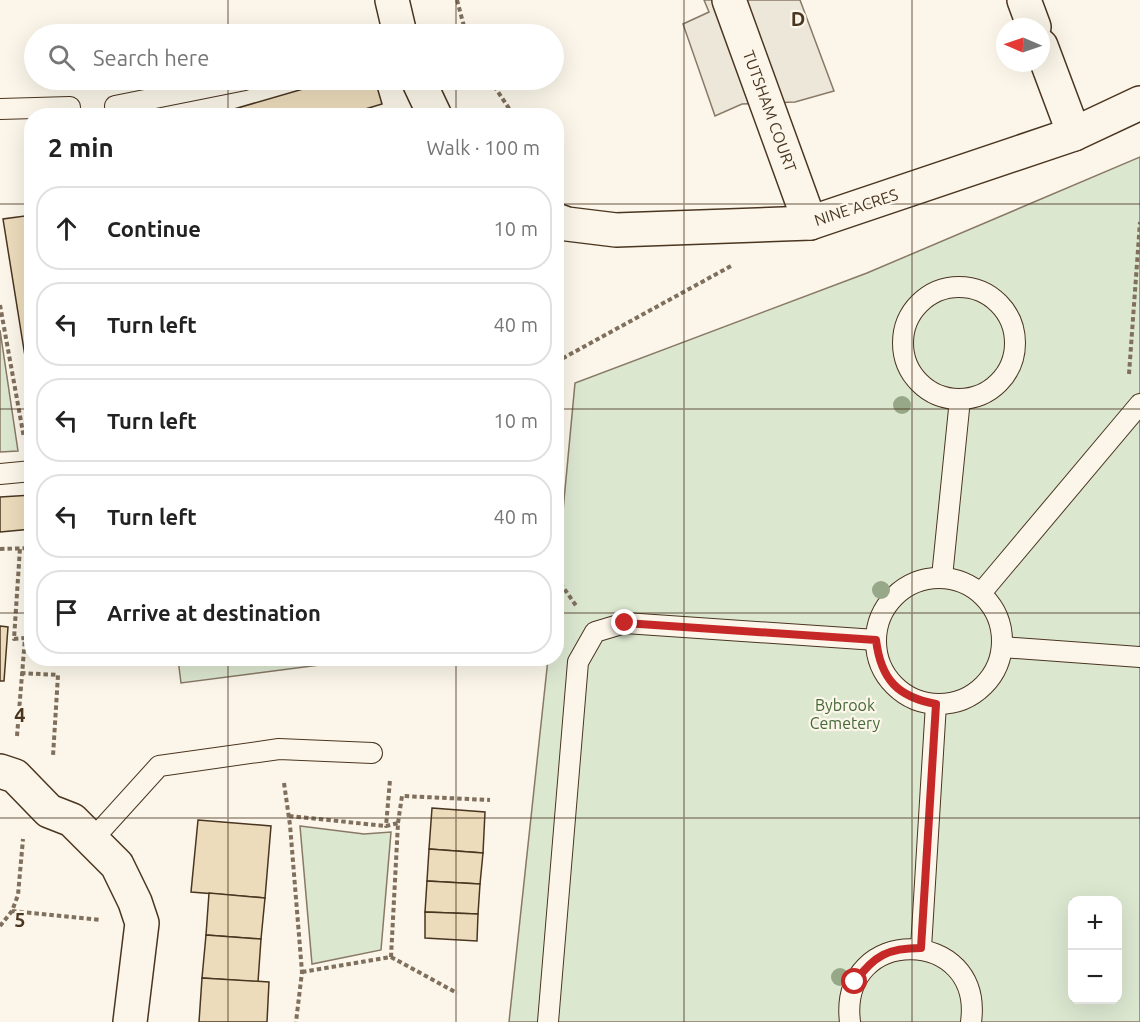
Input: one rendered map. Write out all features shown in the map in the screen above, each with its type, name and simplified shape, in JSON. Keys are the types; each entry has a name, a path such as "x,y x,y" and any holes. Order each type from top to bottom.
{"street":[{"path":"392,0 398,24"},
{"name":"TUTSHAM COURT","path":"729,0 810,223"},
{"path":"1024,0 1031,18"},
{"path":"1050,70 1074,134"},
{"path":"423,90 431,108"},
{"name":"NINE ACRES","path":"564,223 616,230 810,223 1074,134 1140,103"},
{"path":"23,787 72,820 117,865 135,902 141,923 130,1022"}],"lane":[{"path":"115,106 195,90"},
{"path":"35,108 70,107"},
{"path":"0,109 24,108"},
{"path":"962,286 981,291 997,301 1009,316 1015,334 1014,353 1008,371 996,386 979,396 960,399 942,397 926,389 914,376 905,360 902,342 906,324 915,308 927,296 944,288 962,286"},
{"path":"942,577 960,399"},
{"path":"981,593 1140,404"},
{"path":"0,474 24,472"},
{"path":"942,577 963,582 981,593 994,608 1001,626 1002,647 997,665 987,682 973,694 955,702 936,704 917,700 900,691 887,677 878,660 876,640 879,620 889,602 903,588 922,579 942,577"},
{"path":"548,1022 578,662 595,632 625,623 876,640"},
{"path":"1002,647 1140,657"},
{"path":"921,948 936,704"},
{"path":"92,840 159,766 279,749 372,753"},
{"path":"850,1022 849,1001 855,982 867,966 882,954 902,948 921,948 941,955 958,969 969,987 973,1008 971,1022"}],"path":[{"path":"457,0 463,24"},
{"path":"497,90 509,108"},
{"path":"1126,420 1140,222"},
{"path":"564,358 739,262"},
{"path":"0,305 24,434"},
{"path":"20,548 14,639 24,638"},
{"path":"0,549 24,548"},
{"path":"0,926 12,912 18,895 23,787 21,673 24,647"},
{"path":"21,673 58,675 23,787"},
{"path":"279,749 289,816 302,972 296,1022"},
{"path":"372,753 392,755 386,826"},
{"path":"391,957 398,823 402,796 490,800"},
{"path":"289,816 386,826 398,823"},
{"path":"12,912 141,923"},
{"path":"302,972 391,957 457,993"}],"green space":[{"name":"Bybrook Cemetery","path":"1140,157 1140,1022 509,1022 547,666 564,666 564,500 575,383 867,273"},
{"path":"0,330 18,451 0,452"},
{"path":"179,666 312,666 181,683"},
{"path":"300,826 364,834 391,832 381,950 312,964"}],"shaded area":[{"path":"704,0 800,0 834,91 795,102 742,104 715,116 683,24 709,12"}],"building":[{"path":"300,90 378,90 382,104 369,108 238,108"},
{"path":"24,216 24,350 3,219"},
{"path":"24,496 24,530 0,532 0,497"},
{"path":"0,626 8,627 4,681 0,681"},
{"path":"432,808 485,812 483,853 429,849"},
{"path":"198,820 271,826 265,898 191,892"},
{"path":"429,849 483,853 480,884 427,881"},
{"path":"427,881 480,884 478,914 425,912"},
{"path":"209,893 265,898 261,939 206,935"},
{"path":"425,912 478,914 477,941 425,938"},
{"path":"206,935 261,939 258,982 202,978"},
{"path":"202,978 269,982 267,1022 199,1022"}],"route":[{"path":"625,623 876,640 878,660 887,677 900,691 917,700 936,704 921,948 902,948 882,954 867,966 855,982"}]}
